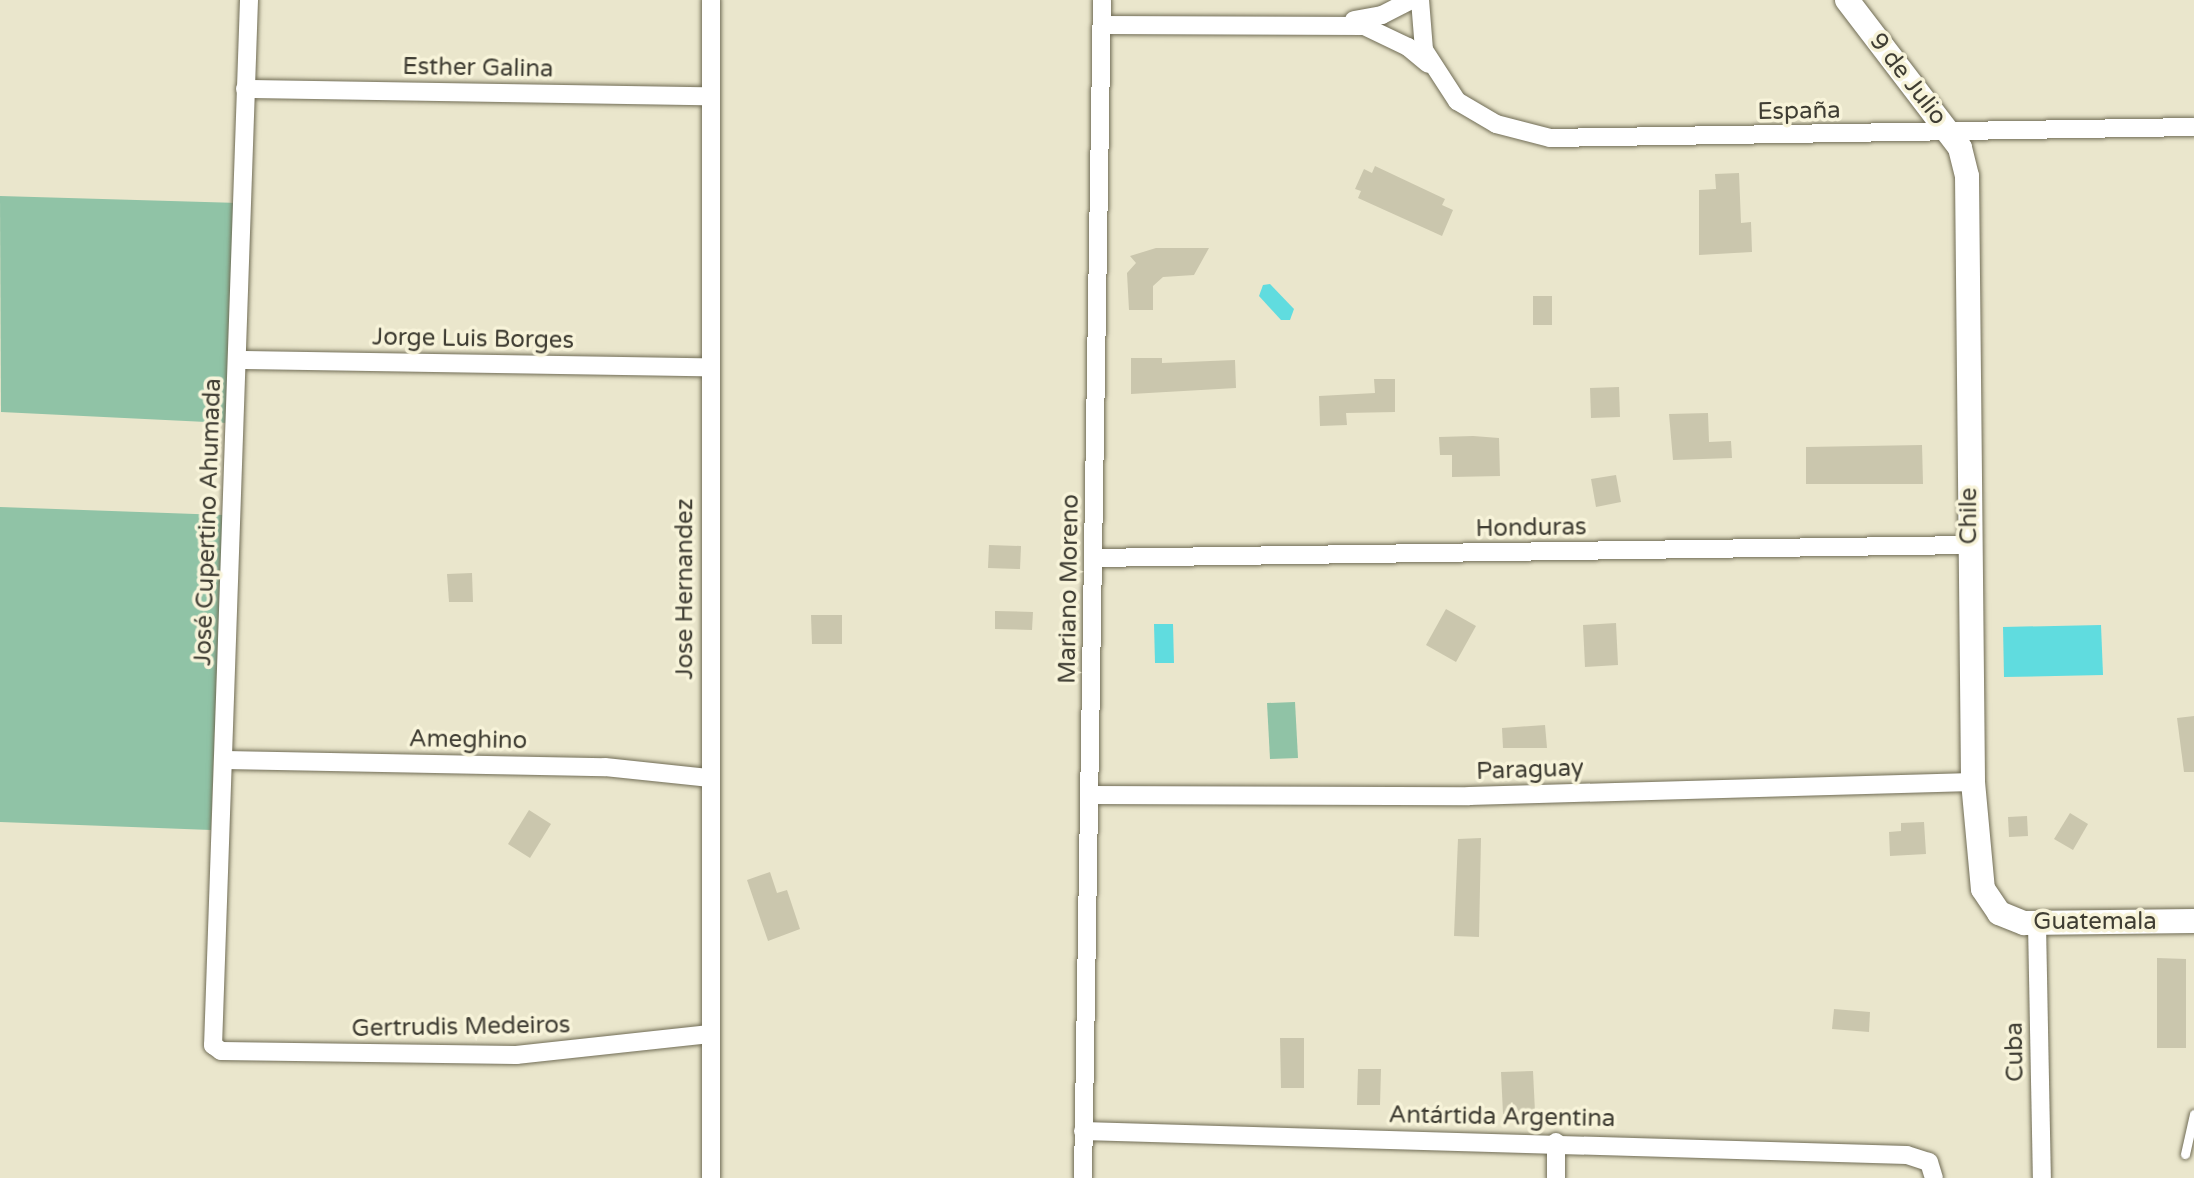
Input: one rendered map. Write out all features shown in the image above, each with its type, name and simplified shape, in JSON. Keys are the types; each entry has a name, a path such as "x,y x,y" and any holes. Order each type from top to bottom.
{"street":[{"name":"José Cupertino Ahumada","path":"213,1045 249,0"},
{"name":"Jose Hernandez","path":"711,0 708,367 711,1178"},
{"name":"Mariano Moreno","path":"1083,1178 1102,0"},
{"name":"España","path":"1102,25 1339,23 1382,15 1412,0"},
{"name":"España","path":"1420,0 1420,27 1431,67"},
{"name":"9 de Julio","path":"1847,0 1948,132 1964,162"},
{"name":"España","path":"1339,23 1383,33 1431,67 1457,101 1473,113 1550,138 2194,127"},
{"name":"Esther Galina","path":"245,89 711,96"},
{"name":"Chile","path":"1964,162 1973,782 1978,870"},
{"name":"Jorge Luis Borges","path":"238,360 708,367"},
{"name":"Honduras","path":"1093,558 1970,545"},
{"name":"Ameghino","path":"225,760 605,767 710,778"},
{"name":"Paraguay","path":"1089,795 1469,796 1973,782"},
{"name":"Guatemala","path":"1978,870 1991,906 2009,919 2037,924 2194,921"},
{"name":"Cuba","path":"2037,924 2042,1178"},
{"name":"Gertrudis Medeiros","path":"213,1045 221,1051 516,1055 710,1034"},
{"name":"Antártida Argentina","path":"1083,1131 1556,1142 1920,1156 1929,1162 1934,1178"},
{"path":"1556,1142 1556,1178"}],"lane":[{"path":"2185,1154 2194,1114"}],"green space":[{"path":"0,196 239,203 227,423 1,412"},
{"path":"0,507 223,515 211,830 0,822"},
{"path":"1295,702 1298,758 1270,759 1267,703"}],"water":[{"path":"1270,284 1294,309 1290,320 1281,320 1259,296 1263,285"},
{"path":"1154,624 1173,624 1174,663 1155,663"},
{"path":"2101,625 2103,675 2004,677 2003,627"}],"building":[{"path":"1375,166 1445,199 1442,205 1453,210 1442,236 1358,198 1361,191 1355,189 1364,169 1372,173"},
{"path":"1739,173 1741,223 1751,222 1752,252 1699,255 1699,190 1716,189 1715,174"},
{"path":"1156,248 1209,248 1194,275 1163,277 1153,286 1153,310 1129,310 1127,273 1136,263 1130,256"},
{"path":"1533,296 1552,296 1552,325 1533,325"},
{"path":"1131,358 1162,358 1162,363 1235,360 1236,388 1131,394"},
{"path":"1374,379 1395,379 1395,412 1346,413 1347,425 1320,426 1319,396 1375,393"},
{"path":"1619,387 1620,417 1591,418 1590,388"},
{"path":"1708,413 1709,442 1731,441 1732,458 1673,460 1669,414"},
{"path":"1439,437 1499,438 1500,476 1452,477 1452,455 1440,455"},
{"path":"1922,445 1923,484 1806,484 1806,447"},
{"path":"1616,475 1621,502 1596,507 1591,479"},
{"path":"989,545 1021,546 1020,569 988,568"},
{"path":"472,573 473,602 449,602 447,574"},
{"path":"1446,609 1476,626 1456,662 1426,645"},
{"path":"995,611 1033,612 1032,630 995,629"},
{"path":"811,615 842,615 842,644 812,644"},
{"path":"1616,623 1618,665 1585,667 1583,625"},
{"path":"2194,716 2194,772 2184,772 2177,718"},
{"path":"1545,725 1547,748 1503,748 1502,728"},
{"path":"529,810 551,824 530,858 508,844"},
{"path":"2070,813 2088,824 2073,850 2054,839"},
{"path":"2027,816 2028,836 2009,837 2008,817"},
{"path":"1924,822 1926,854 1890,856 1889,832 1901,831 1901,823"},
{"path":"1481,838 1479,937 1454,936 1458,839"},
{"path":"770,872 777,893 787,890 800,929 768,941 747,880"},
{"path":"2157,958 2186,959 2186,1048 2157,1048"},
{"path":"1834,1009 1870,1012 1869,1032 1832,1029"},
{"path":"1280,1038 1304,1038 1304,1088 1281,1088"},
{"path":"1358,1069 1381,1069 1380,1105 1357,1105"},
{"path":"1533,1071 1535,1112 1503,1114 1501,1072"}]}
